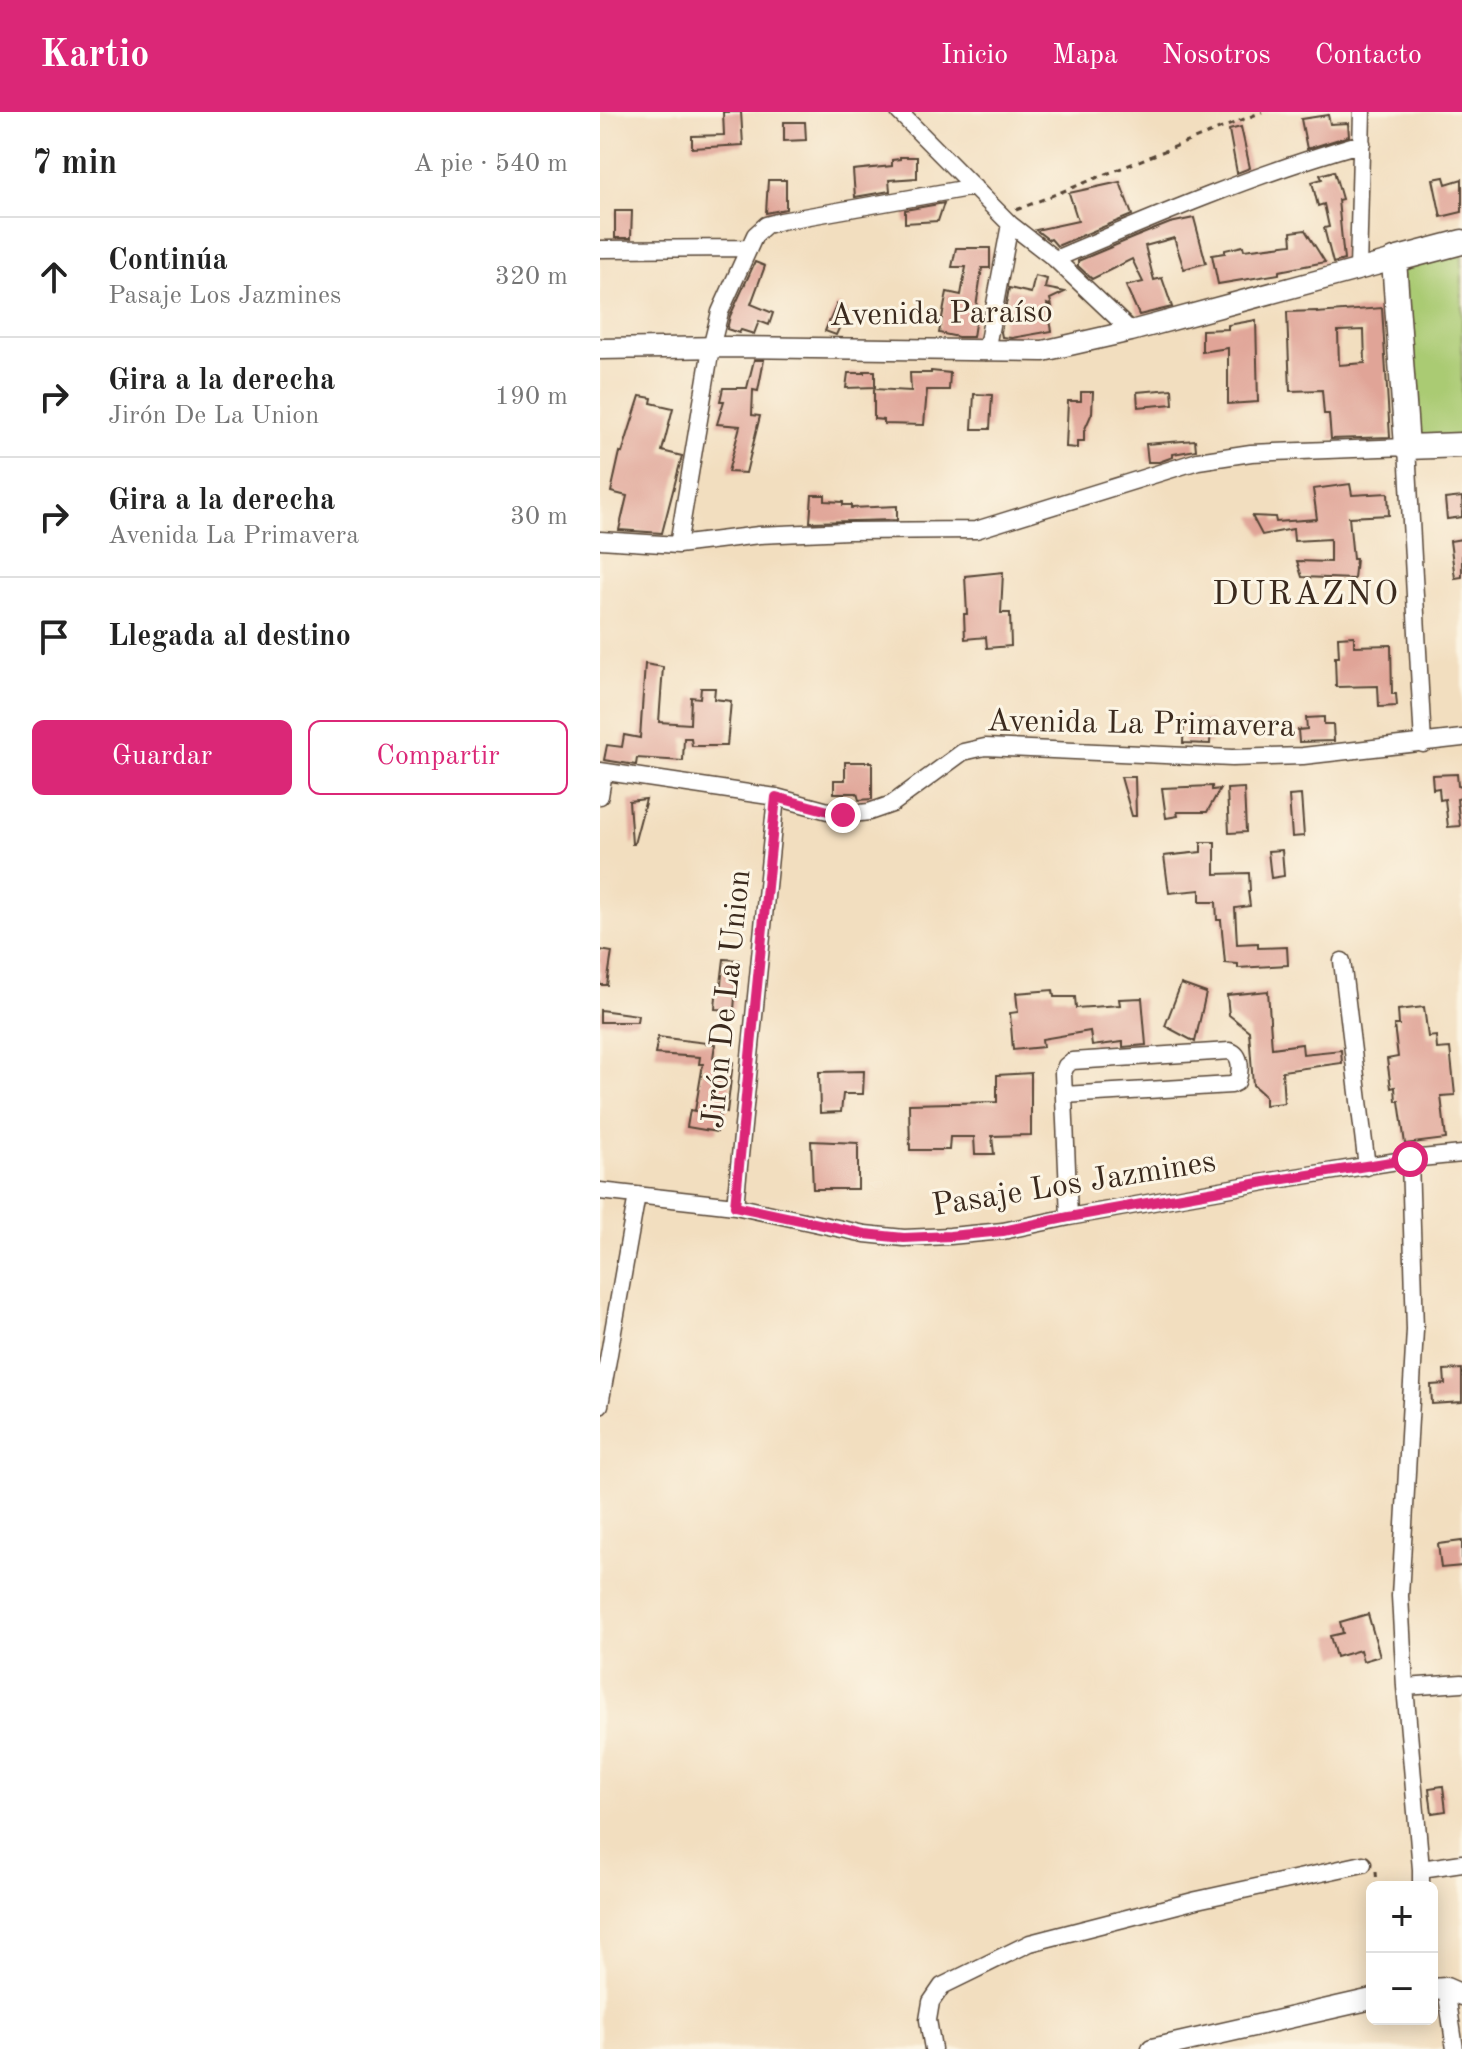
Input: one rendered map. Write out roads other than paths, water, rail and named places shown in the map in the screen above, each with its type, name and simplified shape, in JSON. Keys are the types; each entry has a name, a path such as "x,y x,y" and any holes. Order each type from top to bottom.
{"main road":[{"name":"Avenida Paraíso","path":"1394,260 1462,242"},
{"path":"1394,260 1407,447 1462,445"}],"street":[{"path":"899,112 1007,220 1055,259 1131,331"},
{"path":"1358,270 1362,112"},
{"path":"1055,259 1209,194 1306,159 1362,143"},
{"path":"678,545 711,348 720,312 748,248 760,230 773,223 974,187"},
{"path":"986,352 1007,220"},
{"path":"600,249 748,248"},
{"name":"Avenida Paraíso","path":"600,349 1043,351 1131,331 1394,260"},
{"path":"600,540 678,545 759,535 976,530 1198,461 1251,453 1407,447 1423,744"},
{"name":"Avenida La Primavera","path":"602,772 776,797 843,815 869,812 892,804 963,752 985,747 1232,758 1303,756 1462,738"},
{"path":"600,796 602,772"},
{"name":"Jirón De La Union","path":"735,1206 776,797"},
{"path":"1342,961 1367,1167"},
{"path":"1064,1095 1231,1085 1237,1082 1240,1074 1239,1058 1230,1051 1072,1061 1066,1066 1063,1073 1069,1217"},
{"name":"Pasaje Los Jazmines","path":"600,1191 735,1206 865,1234 904,1238 1003,1231 1271,1181 1462,1154"},
{"path":"1410,1159 1415,1330 1400,1596 1421,1881"},
{"path":"600,1405 637,1195"},
{"path":"1405,1687 1462,1683"},
{"path":"1421,1869 1462,1863"},
{"path":"933,2049 928,2020 931,2002 942,1986 1030,1943 1197,1900 1363,1864"},
{"path":"1451,1987 1455,2049"},
{"path":"1152,2049 1366,2000"}],"district":[{"name":"DURAZNO","path":"1306,595"}]}
